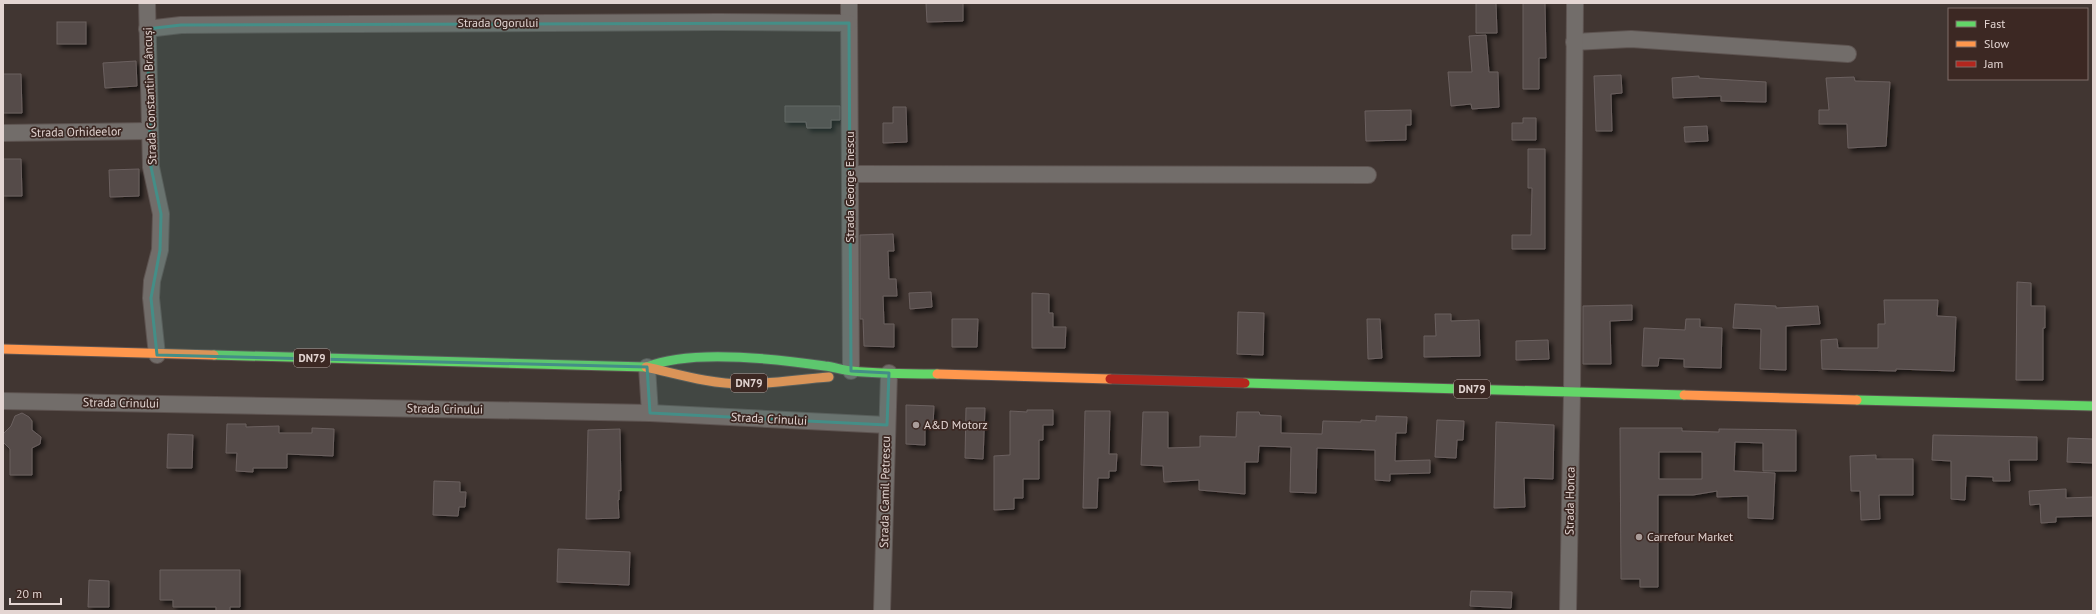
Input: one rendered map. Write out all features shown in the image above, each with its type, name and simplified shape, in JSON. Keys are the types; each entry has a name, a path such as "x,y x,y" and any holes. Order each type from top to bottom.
{"highway":[{"name":"DN79","path":"3,349 38,349 157,355 647,367 663,372 714,381 743,384 826,378 851,371"},
{"name":"DN79","path":"647,367 660,361 711,357 747,358 826,366 851,371 888,373 2093,406"}],"street":[{"name":"Strada Constantin Brâncuși","path":"147,3 151,167 161,214 160,250 152,281 151,298 157,355"},
{"name":"Strada George Enescu","path":"849,3 851,371"},
{"name":"Strada Honca","path":"1568,611 1572,392 1575,3"},
{"name":"Strada Ogorului","path":"147,29 189,25 718,22 849,23"},
{"path":"1574,42 1631,39 1848,54"},
{"name":"Strada Orhideelor","path":"3,133 150,131"},
{"path":"850,174 1368,175"},
{"path":"647,367 650,412"},
{"name":"Strada Camil Petrescu","path":"882,611 888,373"},
{"name":"Strada Crinului","path":"3,401 650,412 887,425"}],"highlighted area":[{"path":"849,23 851,371 889,373 887,425 650,413 647,367 157,355 151,298 160,250 161,214 151,167 147,29 181,25"}],"building":[{"path":"926,3 963,3 963,21 927,22"},
{"path":"1476,3 1496,3 1497,33 1476,33"},
{"path":"1523,3 1545,3 1546,58 1539,58 1539,89 1523,89"},
{"path":"57,22 86,22 86,44 57,44"},
{"path":"1486,35 1489,72 1498,72 1499,107 1472,109 1471,104 1451,106 1448,72 1472,72 1469,36"},
{"path":"136,61 137,86 105,88 103,63"},
{"path":"3,74 21,74 22,113 3,113"},
{"path":"1621,75 1622,93 1611,94 1612,131 1596,131 1594,76"},
{"path":"1699,76 1699,78 1766,82 1766,102 1721,101 1721,96 1673,98 1672,78"},
{"path":"1854,77 1855,81 1890,82 1886,146 1848,148 1847,124 1819,124 1819,110 1829,110 1826,78"},
{"path":"785,106 840,106 840,120 831,120 831,128 807,128 806,122 785,122"},
{"path":"893,107 906,107 907,142 883,143 883,123 893,123"},
{"path":"1411,110 1411,125 1406,125 1406,140 1366,141 1365,111"},
{"path":"1523,118 1536,118 1536,140 1512,140 1512,123 1523,123"},
{"path":"1707,126 1708,141 1685,142 1684,127"},
{"path":"1528,149 1545,149 1545,249 1512,249 1512,235 1531,235 1532,188 1528,188"},
{"path":"3,159 21,159 22,196 3,196"},
{"path":"139,169 139,196 110,197 109,170"},
{"path":"893,234 894,251 888,251 889,279 896,279 897,296 883,296 884,324 894,324 894,347 864,346 863,319 860,319 860,235"},
{"path":"2017,282 2031,283 2031,306 2045,306 2045,328 2043,328 2043,380 2016,380"},
{"path":"931,292 932,307 910,309 909,293"},
{"path":"1032,293 1049,294 1049,313 1053,313 1053,327 1066,327 1065,348 1032,348"},
{"path":"1884,300 1938,300 1937,316 1956,317 1954,371 1822,369 1821,340 1837,339 1838,348 1878,348 1878,324 1885,324"},
{"path":"1735,304 1776,306 1776,308 1818,306 1820,324 1786,326 1786,370 1760,369 1761,329 1733,328"},
{"path":"1632,305 1632,320 1610,321 1611,364 1583,364 1583,306"},
{"path":"1238,312 1264,313 1263,355 1237,354"},
{"path":"1435,314 1451,314 1451,321 1479,320 1480,356 1424,357 1424,336 1436,336"},
{"path":"952,319 978,319 977,347 952,347"},
{"path":"1367,319 1380,319 1382,358 1368,359"},
{"path":"1686,319 1700,319 1700,327 1722,328 1721,368 1684,367 1684,359 1659,358 1658,366 1642,366 1644,328 1685,330"},
{"path":"1548,340 1549,359 1516,360 1516,341"},
{"name":"A&D Motorz","path":"906,405 934,406 933,425 925,425 925,445 906,444"},
{"path":"966,408 985,408 983,459 965,458"},
{"path":"1027,410 1053,410 1053,425 1043,425 1043,440 1039,440 1039,479 1023,479 1023,498 1014,498 1014,509 994,510 994,456 1010,455 1010,411 1027,412"},
{"path":"1085,411 1110,411 1109,454 1117,454 1116,471 1109,471 1109,478 1098,478 1097,508 1083,508"},
{"path":"1143,412 1168,412 1168,448 1200,447 1200,436 1236,437 1237,412 1259,412 1260,415 1281,416 1281,433 1322,434 1323,421 1361,422 1361,420 1376,421 1376,416 1407,417 1406,433 1396,433 1395,461 1430,460 1430,473 1390,474 1390,481 1375,480 1375,450 1317,448 1316,493 1290,492 1291,447 1259,446 1258,462 1245,462 1245,494 1199,490 1199,480 1164,482 1163,466 1141,465"},
{"path":"22,413 29,417 32,421 32,430 41,437 40,444 32,448 32,475 10,475 10,449 3,442 3,434 11,426 15,416"},
{"path":"1437,420 1464,421 1463,440 1457,440 1456,458 1435,457"},
{"path":"1496,422 1554,425 1553,479 1524,478 1525,507 1494,508"},
{"path":"227,424 246,424 246,427 279,426 279,433 312,433 312,428 334,429 333,456 287,454 287,468 253,468 253,472 236,471 237,453 226,453"},
{"path":"1620,428 1682,428 1682,431 1719,432 1719,429 1796,430 1796,471 1763,471 1763,443 1735,442 1734,471 1775,473 1773,519 1748,518 1748,496 1717,497 1717,491 1693,495 1658,495 1658,587 1640,587 1640,579 1621,579","holes":["1659,452 1702,452 1702,479 1659,479"]},
{"path":"620,429 621,491 619,490 618,500 619,518 586,519 588,430"},
{"path":"168,434 193,435 192,468 167,468"},
{"path":"1933,435 2037,437 2037,460 2009,460 2010,481 1993,481 1993,477 1966,476 1965,500 1951,499 1951,461 1932,460"},
{"path":"2068,438 2093,439 2093,463 2067,462"},
{"path":"1876,455 1876,459 1913,459 1913,495 1879,495 1880,519 1861,520 1860,491 1851,491 1850,456"},
{"path":"434,481 460,482 460,492 466,492 465,507 459,507 458,516 433,515"},
{"path":"2066,489 2066,498 2093,497 2093,516 2056,517 2056,522 2041,523 2040,504 2030,505 2029,491"},
{"path":"558,549 630,552 629,585 557,582"},
{"path":"160,570 240,570 240,607 230,607 230,611 216,611 216,607 173,607 173,600 160,600"},
{"path":"89,580 109,581 109,607 88,607"},
{"path":"1471,591 1512,592 1511,608 1470,606"}],"traffic: fast":[{"path":"214,355 646,367"},
{"path":"647,367 686,358 734,357 759,358 828,366 848,371 894,374 937,374"},
{"path":"1245,383 1684,395"},
{"path":"1857,400 2093,406"}],"traffic: slow":[{"path":"3,349 214,355"},
{"path":"646,367 694,378 731,384 764,383 829,377"},
{"path":"937,374 1110,379"},
{"path":"1684,395 1857,400"}],"traffic: jam":[{"path":"1110,379 1245,383"}],"place":[{"name":"A&D Motorz","path":"916,425"},
{"name":"Carrefour Market","path":"1639,537"}]}
